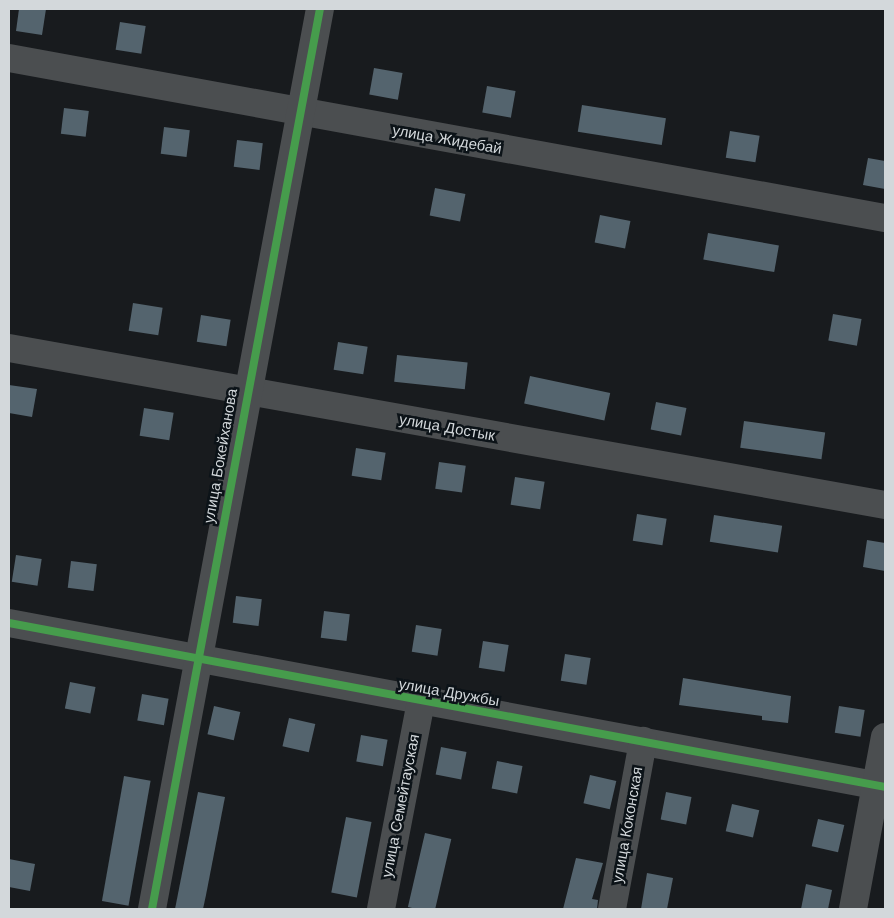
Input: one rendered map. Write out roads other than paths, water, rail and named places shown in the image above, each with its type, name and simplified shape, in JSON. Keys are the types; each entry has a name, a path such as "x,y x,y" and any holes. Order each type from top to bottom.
{"street":[{"name":"улица Бокейханова","path":"152,909 320,9"},
{"name":"улица Жидебай","path":"9,58 301,114 885,218"},
{"name":"улица Достык","path":"9,348 885,505"},
{"name":"улица Дружбы","path":"9,623 420,702 643,741 881,786"},
{"name":"улица Семейтауская","path":"381,909 420,702"},
{"path":"853,909 881,786 885,737"},
{"name":"улица Коконская","path":"612,909 643,741"}]}
